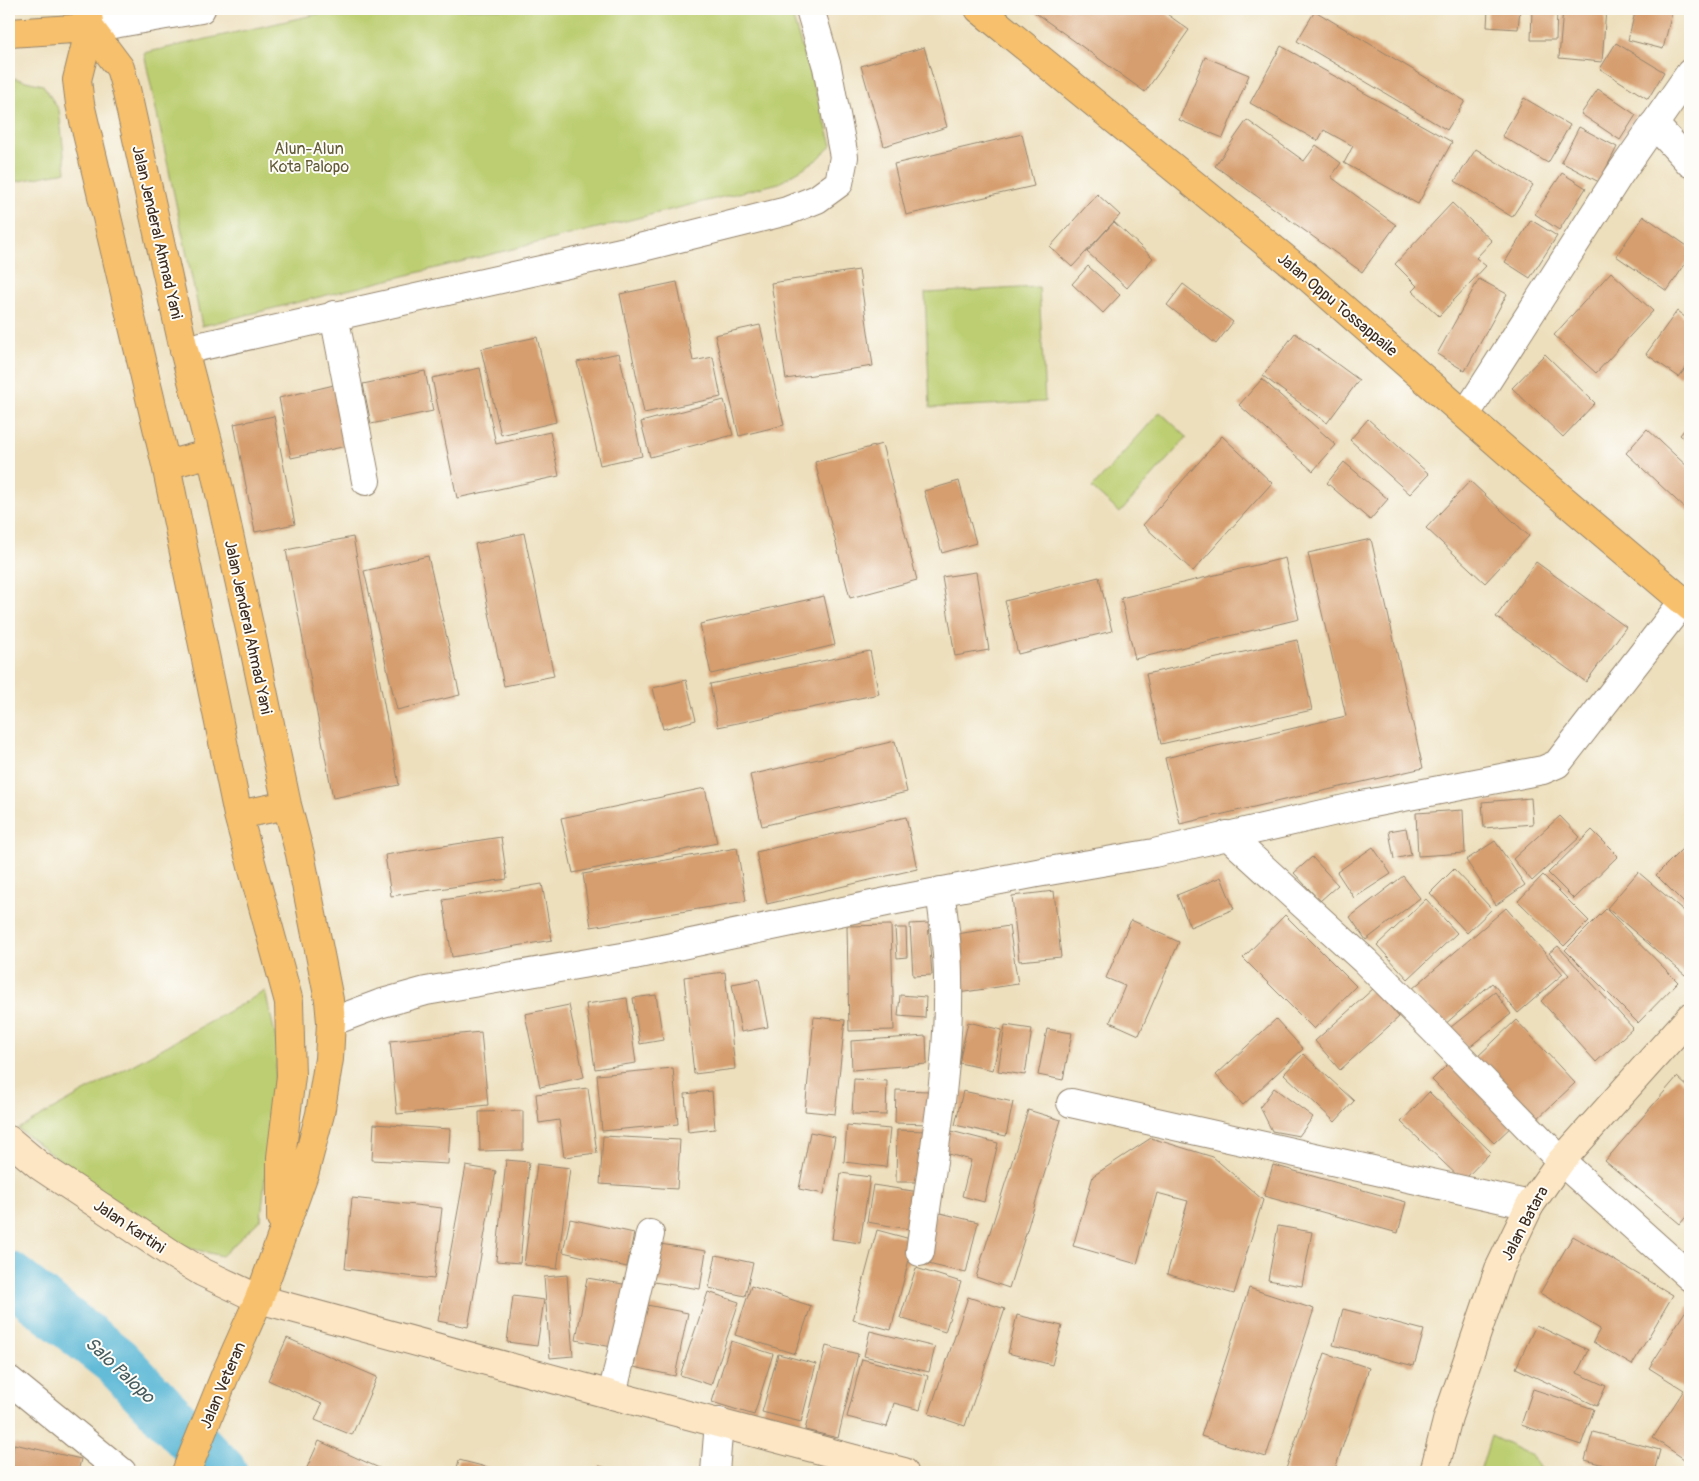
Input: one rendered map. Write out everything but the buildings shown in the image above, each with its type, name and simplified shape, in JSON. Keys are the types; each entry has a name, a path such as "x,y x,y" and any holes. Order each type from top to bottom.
{"main road":[{"name":"Jalan Oppu Tossappaile","path":"979,9 1309,278 1511,455 1687,604"},
{"path":"9,33 88,19"},
{"name":"Jalan Jenderal Ahmad Yani","path":"88,19 120,68 184,350 211,453 287,805 300,854 329,1000 331,1022 329,1059 320,1114 305,1171 259,1299"},
{"name":"Jalan Jenderal Ahmad Yani","path":"88,19 77,80 80,104 166,465 238,815 289,1002 290,1076 281,1157 281,1235"},
{"path":"166,465 211,453"},
{"path":"238,815 287,805"},
{"name":"Jalan Veteran","path":"186,1472 226,1373 259,1299"}],"street":[{"path":"88,19 201,9"},
{"path":"184,350 640,248 787,211 817,199 839,183 844,157 827,67 810,9"},
{"path":"1466,414 1619,175 1690,73"},
{"path":"1654,124 1690,163"},
{"path":"334,315 366,481"},
{"path":"331,1022 379,1004 426,991 634,955 940,892 1154,853 1372,803 1543,770 1557,764 1687,604"},
{"path":"1227,836 1365,961 1436,1031 1561,1161 1690,1277"},
{"path":"920,1252 944,1070 948,980 946,931 940,892"},
{"name":"Jalan Batara","path":"1434,1472 1448,1417 1499,1269 1530,1205 1561,1161 1690,1017"},
{"path":"1071,1103 1530,1205"},
{"name":"Jalan Kartini","path":"9,1140 40,1166 169,1252 202,1272 259,1299 904,1472"},
{"path":"612,1395 650,1234"},
{"path":"9,1380 122,1472"},
{"path":"715,1472 719,1422"}],"green space":[{"name":"Alun-Alun Kota Palopo","path":"340,9 790,9 832,145 818,159 779,183 202,326 144,53"},
{"path":"9,77 43,85 59,110 66,172 9,183"},
{"path":"1039,287 1045,402 930,408 925,293"},
{"path":"1160,412 1187,437 1120,513 1092,488"},
{"path":"265,991 278,1047 261,1219 222,1256 176,1245 18,1129"},
{"path":"1491,1436 1532,1456 1543,1472 1480,1472"}],"waterway":[{"name":"Salo Palopo","path":"9,1277 116,1361 222,1472"}]}
